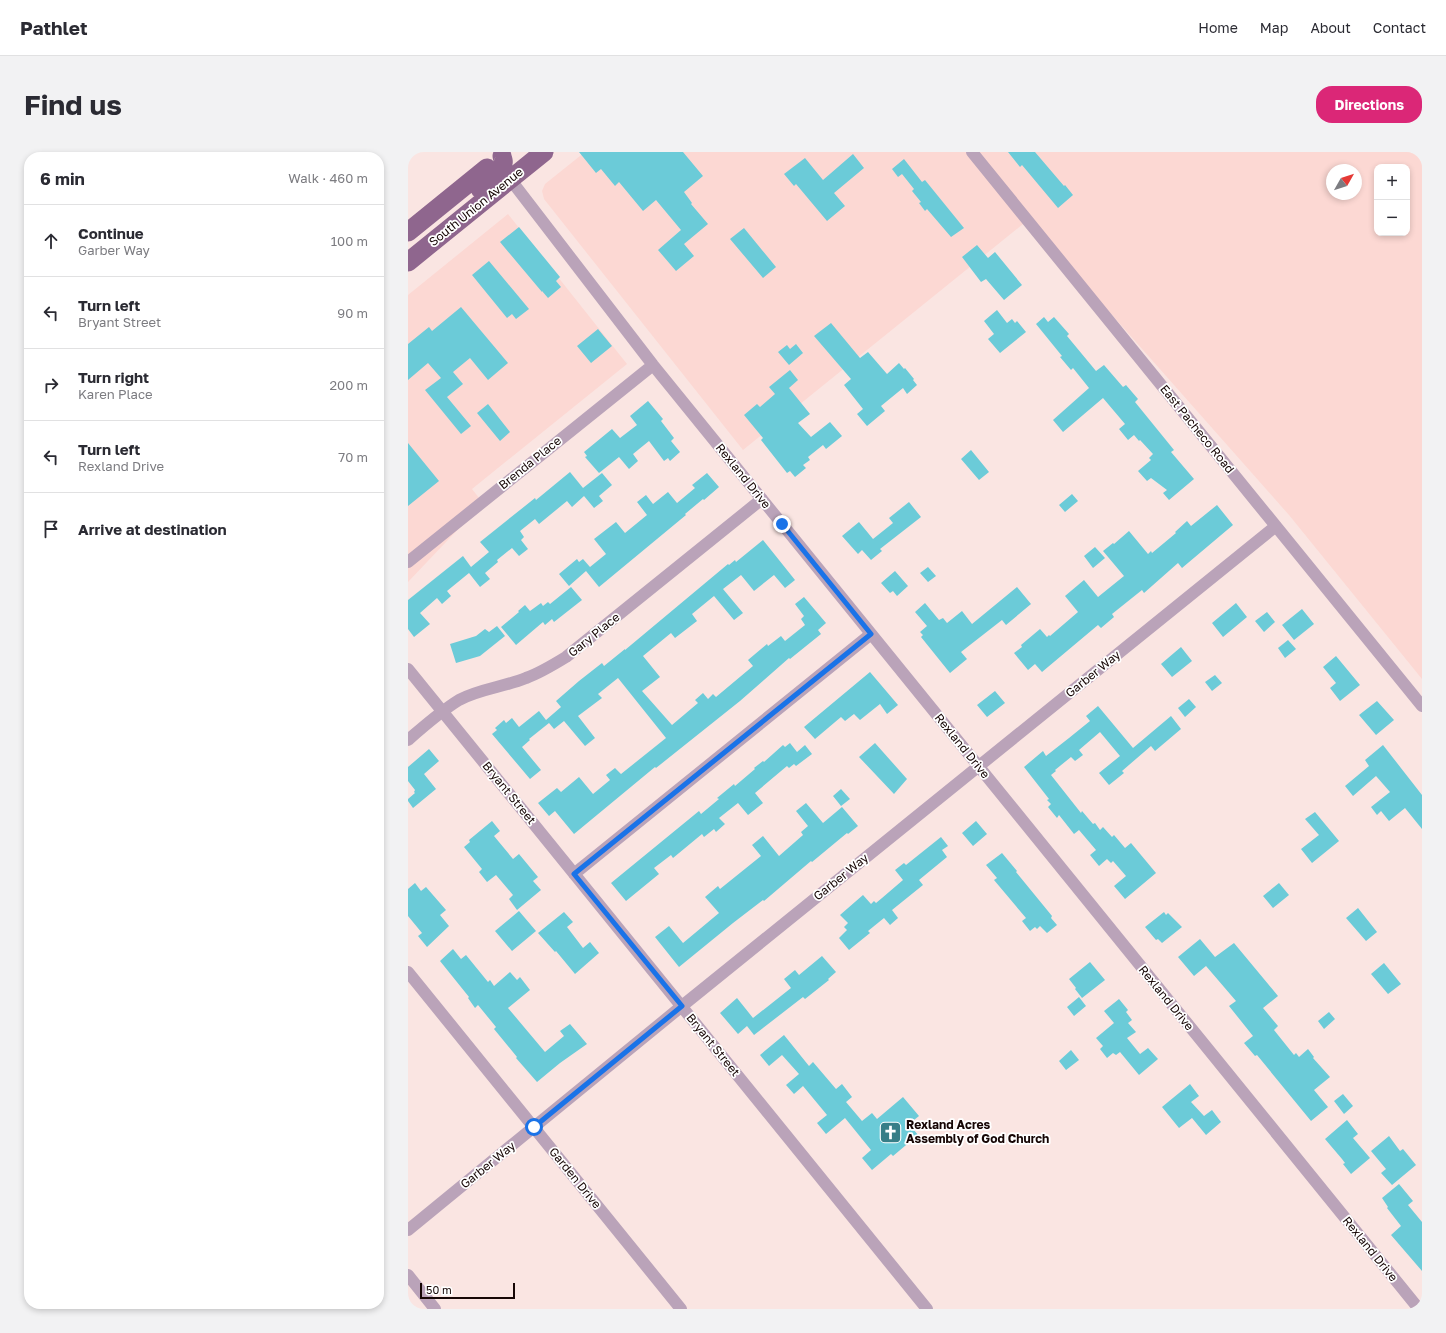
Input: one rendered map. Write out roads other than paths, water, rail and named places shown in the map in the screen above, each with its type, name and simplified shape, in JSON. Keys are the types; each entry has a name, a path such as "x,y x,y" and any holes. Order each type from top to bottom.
{"main road":[{"path":"510,179 509,172 512,165 526,152"},
{"name":"South Union Avenue","path":"408,262 544,152"},
{"path":"408,254 417,241 494,177 501,169 504,162 504,154"},
{"name":"South Union Avenue","path":"408,232 504,154"}],"street":[{"name":"East Pacheco Road","path":"972,152 1422,706"},
{"name":"Rexland Drive","path":"510,179 653,364 1419,1309"},
{"name":"Brenda Place","path":"408,562 653,364"},
{"name":"Gary Place","path":"408,740 459,700 525,679 566,657 762,499"},
{"name":"Garber Way","path":"408,1230 682,1006 1276,526"},
{"path":"574,874 871,634"},
{"name":"Bryant Street","path":"408,669 927,1309"},
{"name":"Garden Drive","path":"408,972 681,1309"},
{"path":"408,1275 435,1309"}],"place":[{"name":"Rexland Acres Assembly of God Church","path":"890,1132"}]}
